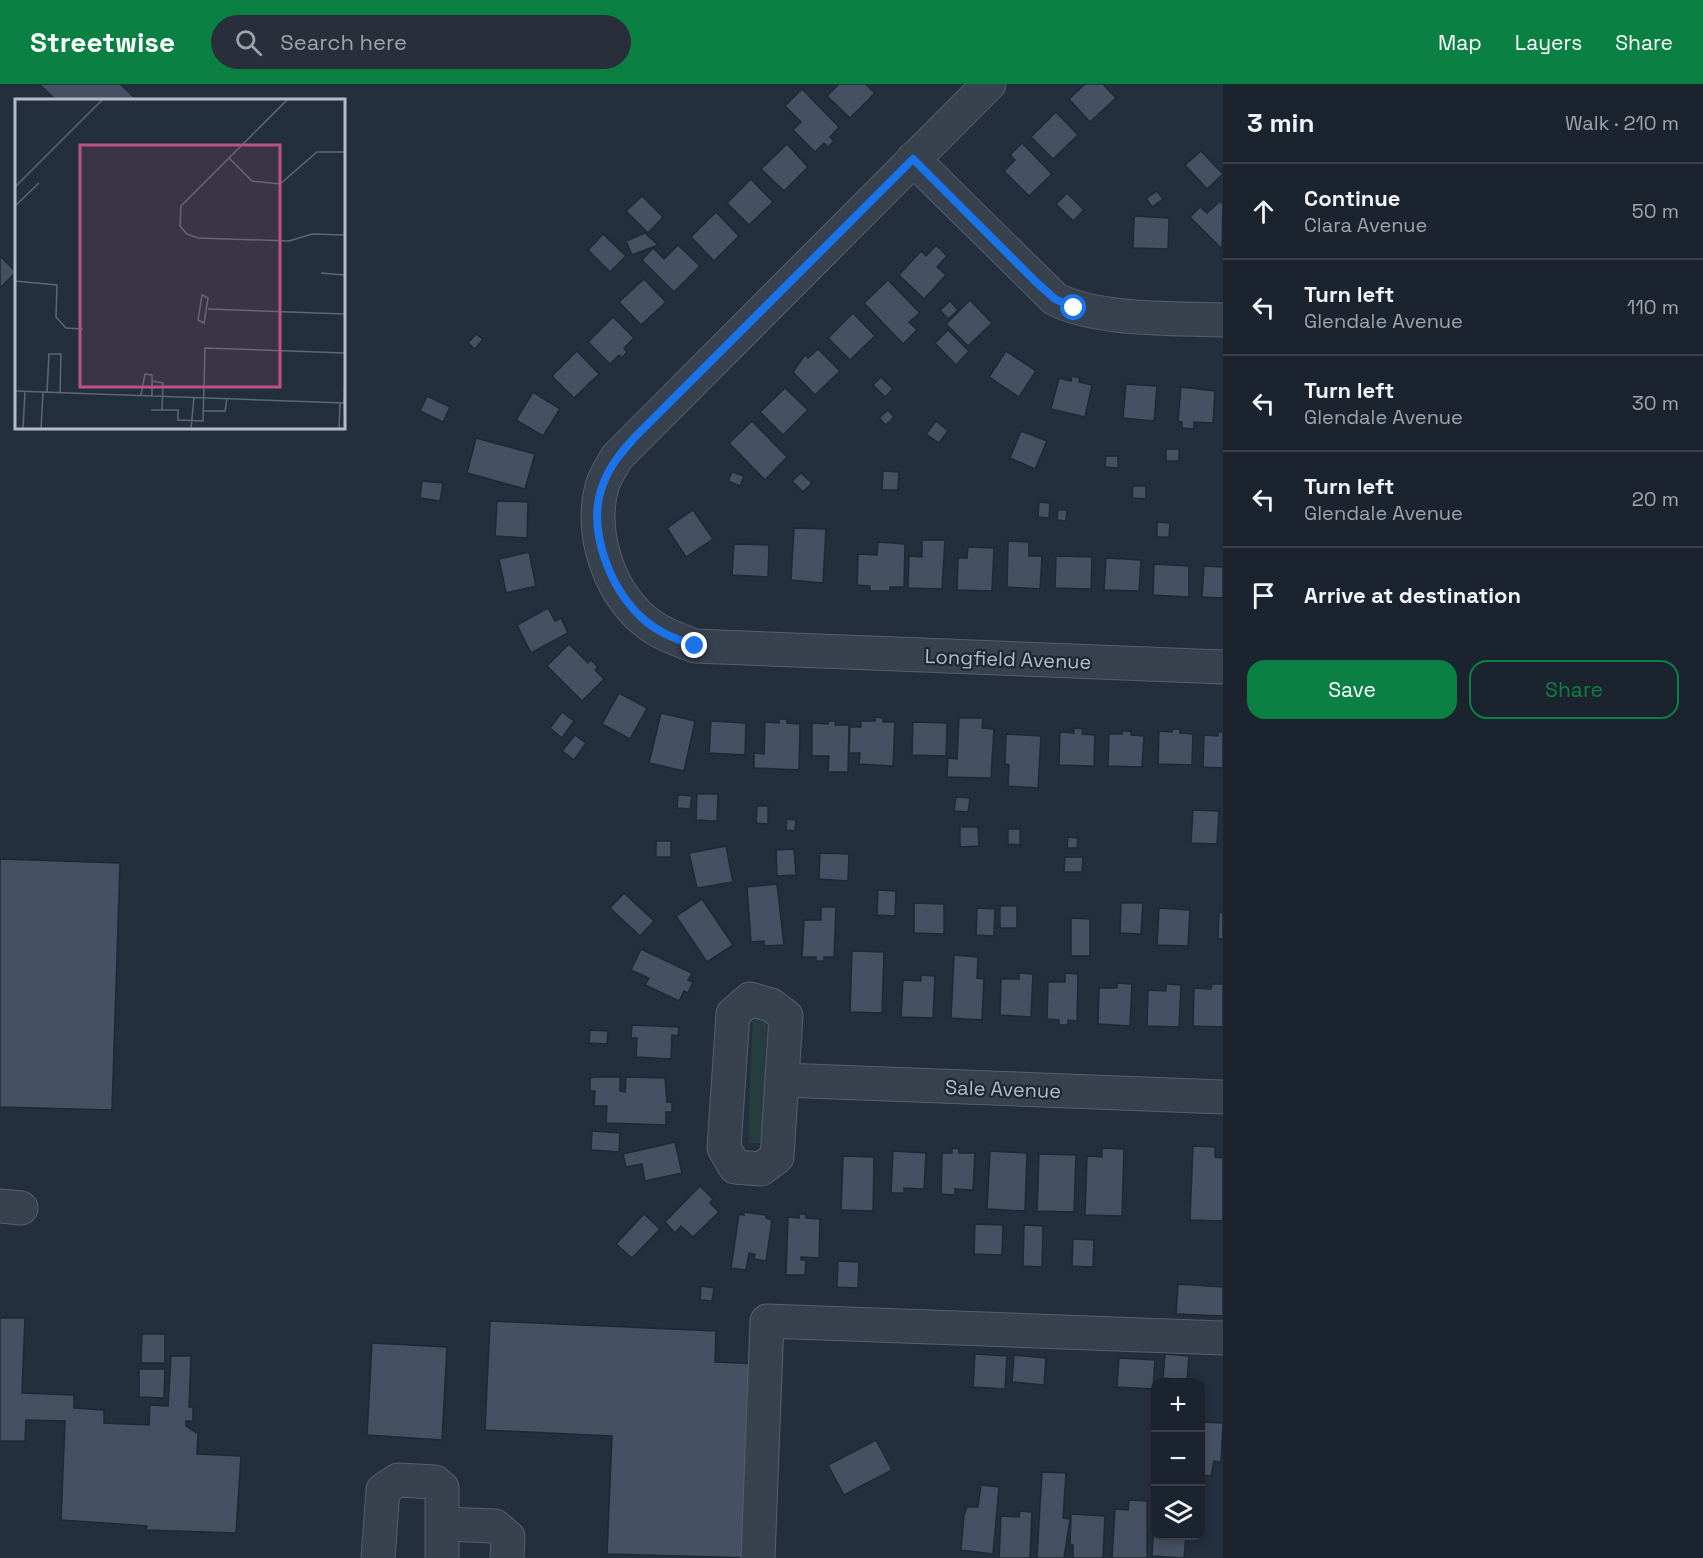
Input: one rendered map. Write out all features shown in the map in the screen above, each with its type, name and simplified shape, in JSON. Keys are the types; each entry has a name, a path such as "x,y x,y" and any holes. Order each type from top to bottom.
{"street":[{"name":"Longfield Avenue","path":"989,84 617,457 603,483 598,507 602,550 620,592 643,619 671,637 695,646 1223,667"},
{"path":"913,159 1055,299 1074,308 1108,314 1223,320"},
{"name":"Sale Avenue","path":"782,1080 1223,1097"},
{"path":"758,1558 767,1322 1223,1338"},
{"path":"378,1558 383,1490 398,1480 435,1482 442,1488 444,1524 442,1558"},
{"path":"444,1524 495,1526 508,1537 507,1558"}],"green space":[{"path":"753,1011 767,1017 763,1138 760,1143 749,1143 748,1135"}],"building":[{"path":"39,84 120,84 136,99 55,99"},
{"path":"839,84 865,84 875,93 850,118 827,96"},
{"path":"1085,84 1103,84 1116,98 1090,122 1069,99"},
{"path":"802,89 839,127 830,137 834,141 828,147 824,143 815,152 793,130 801,122 785,106"},
{"path":"1056,112 1078,135 1053,159 1031,137"},
{"path":"1022,143 1052,174 1029,196 1004,171 1015,160 1010,155"},
{"path":"787,144 808,167 784,191 761,169"},
{"path":"1201,151 1223,174 1207,189 1185,165"},
{"path":"751,179 773,202 749,225 727,203"},
{"path":"1157,191 1163,199 1152,207 1146,198"},
{"path":"1067,193 1084,210 1073,221 1056,204"},
{"path":"642,196 663,217 648,233 626,211"},
{"path":"1220,201 1223,204 1222,249 1190,217 1200,207 1207,213"},
{"path":"716,212 739,236 714,261 691,237"},
{"path":"1134,216 1169,218 1168,249 1133,248"},
{"path":"645,233 658,245 632,255 626,241"},
{"path":"603,234 626,256 610,272 588,250"},
{"path":"678,245 700,266 674,292 642,260 653,248 664,259"},
{"path":"936,245 947,256 937,267 946,275 924,299 899,275 921,251 926,256"},
{"path":"0,256 15,273 0,288"},
{"path":"644,279 666,302 641,325 619,302"},
{"path":"888,280 920,313 909,322 917,330 903,344 864,303"},
{"path":"970,300 992,323 968,346 946,324"},
{"path":"950,301 958,310 948,319 940,310"},
{"path":"853,313 875,336 850,360 828,338"},
{"path":"613,317 634,338 624,348 627,352 622,358 619,355 610,364 588,342"},
{"path":"948,330 969,351 956,365 935,343"},
{"path":"476,334 483,339 475,349 468,343"},
{"path":"818,349 840,371 815,395 793,372 805,355 808,358"},
{"path":"577,351 599,374 574,398 552,376"},
{"path":"1006,351 1036,371 1019,397 989,377"},
{"path":"1072,376 1080,378 1079,382 1092,385 1085,417 1051,409 1059,378 1071,381"},
{"path":"881,377 893,389 885,397 873,385"},
{"path":"1126,384 1157,386 1154,421 1123,418"},
{"path":"1181,387 1215,391 1213,423 1194,422 1194,429 1182,428 1182,422 1178,421"},
{"path":"785,388 808,410 783,435 760,412"},
{"path":"533,392 560,409 543,436 516,420"},
{"path":"427,396 450,407 443,422 420,411"},
{"path":"888,410 894,417 886,425 879,418"},
{"path":"752,421 787,457 765,480 729,443"},
{"path":"936,421 948,431 939,443 926,434"},
{"path":"1021,431 1047,441 1035,469 1010,458"},
{"path":"476,438 535,454 525,489 467,473"},
{"path":"1166,449 1179,449 1179,461 1166,461"},
{"path":"1106,456 1118,456 1118,468 1105,467"},
{"path":"883,471 899,472 898,490 882,490"},
{"path":"732,472 744,476 740,486 728,481"},
{"path":"801,473 812,483 803,492 792,481"},
{"path":"422,481 443,483 440,501 420,498"},
{"path":"1133,486 1146,486 1146,499 1132,498"},
{"path":"497,501 528,502 527,538 495,536"},
{"path":"1039,502 1050,503 1049,518 1038,517"},
{"path":"693,510 713,539 686,557 667,528"},
{"path":"1058,510 1067,510 1066,521 1057,520"},
{"path":"1157,522 1170,523 1169,537 1157,537"},
{"path":"794,528 826,529 823,583 791,580"},
{"path":"922,540 945,540 942,589 908,588 909,556 922,557"},
{"path":"1008,541 1029,542 1029,556 1042,556 1040,589 1007,587"},
{"path":"878,542 905,544 904,587 890,587 890,591 870,591 870,586 857,585 858,554 877,555"},
{"path":"734,544 769,545 768,577 732,575"},
{"path":"968,547 994,548 992,591 957,590 958,558 967,558"},
{"path":"529,552 536,586 506,593 499,559"},
{"path":"1056,556 1092,557 1091,589 1055,588"},
{"path":"1106,558 1141,560 1139,591 1104,590"},
{"path":"1154,564 1189,566 1189,597 1153,595"},
{"path":"1204,566 1223,567 1223,598 1202,597"},
{"path":"548,608 555,621 561,618 568,633 531,653 517,625"},
{"path":"569,644 588,663 591,660 598,667 595,670 604,679 582,701 547,666"},
{"path":"619,693 647,708 630,739 602,724"},
{"path":"562,712 574,721 562,738 550,728"},
{"path":"661,713 695,721 684,771 649,763"},
{"path":"875,717 883,718 883,722 895,722 893,766 859,764 860,753 849,753 850,727 861,727 861,721 875,721"},
{"path":"959,718 983,718 982,728 994,729 991,778 947,777 948,758 957,759"},
{"path":"779,719 787,719 787,723 800,724 799,770 754,768 754,753 764,754 765,722 779,723"},
{"path":"711,721 746,723 745,755 709,753"},
{"path":"828,721 836,721 835,725 849,725 848,772 828,772 829,756 812,756 812,723 828,724"},
{"path":"913,722 947,723 946,756 912,755"},
{"path":"1074,728 1083,729 1082,734 1095,735 1094,766 1059,765 1060,732 1074,733"},
{"path":"1172,729 1180,729 1180,733 1193,734 1192,765 1158,764 1159,731 1172,732"},
{"path":"1122,731 1131,731 1131,735 1144,736 1142,767 1108,766 1109,734 1122,734"},
{"path":"1218,732 1223,732 1223,768 1203,767 1204,735 1218,736"},
{"path":"1006,734 1041,736 1038,788 1008,786 1009,765 1005,764"},
{"path":"575,735 586,743 574,760 562,751"},
{"path":"697,794 718,794 717,821 696,820"},
{"path":"678,795 692,796 690,809 677,808"},
{"path":"956,797 970,798 968,812 954,811"},
{"path":"757,806 768,806 768,824 756,823"},
{"path":"1193,810 1219,811 1217,844 1191,843"},
{"path":"787,819 796,820 795,831 786,830"},
{"path":"960,827 978,827 979,846 960,847"},
{"path":"1008,829 1020,829 1020,845 1008,844"},
{"path":"1068,837 1078,838 1077,848 1067,848"},
{"path":"656,841 671,841 671,857 656,857"},
{"path":"726,846 733,882 697,888 689,853"},
{"path":"794,849 796,875 777,876 776,850"},
{"path":"820,853 849,854 848,881 819,879"},
{"path":"1065,857 1083,857 1082,872 1064,872"},
{"path":"0,859 120,863 112,1110 0,1107"},
{"path":"777,884 784,945 764,946 764,941 751,942 747,887"},
{"path":"878,890 896,891 895,916 877,915"},
{"path":"624,893 654,921 640,936 610,908"},
{"path":"702,899 733,945 707,962 676,916"},
{"path":"914,903 944,904 944,934 914,933"},
{"path":"1121,903 1143,903 1141,934 1120,933"},
{"path":"1000,906 1017,906 1017,928 1000,928"},
{"path":"821,907 836,907 834,957 824,957 824,961 816,961 816,957 802,957 804,920 821,920"},
{"path":"977,908 995,909 994,936 976,935"},
{"path":"1159,908 1190,910 1188,946 1157,945"},
{"path":"1219,912 1223,913 1223,939 1218,939"},
{"path":"1071,918 1090,919 1090,956 1071,956"},
{"path":"641,949 692,973 688,980 693,982 688,993 684,991 679,1001 645,985 649,978 631,970"},
{"path":"852,951 884,952 882,1013 850,1012"},
{"path":"954,955 978,957 977,978 984,979 982,1020 951,1018"},
{"path":"1019,973 1033,974 1031,1017 1000,1015 1001,979 1019,979"},
{"path":"1065,973 1078,974 1077,1021 1068,1020 1068,1025 1059,1025 1059,1020 1047,1019 1048,982 1065,982"},
{"path":"921,975 935,976 933,1018 901,1017 903,980 921,981"},
{"path":"1117,983 1132,984 1130,1026 1098,1024 1099,988 1117,988"},
{"path":"1166,984 1181,985 1179,1027 1147,1026 1148,990 1166,991"},
{"path":"1212,984 1223,984 1223,1027 1193,1026 1194,988 1211,989"},
{"path":"632,1025 679,1027 678,1036 672,1035 671,1059 636,1057 637,1038 631,1038"},
{"path":"590,1030 608,1031 607,1044 589,1043"},
{"path":"620,1077 620,1091 625,1092 626,1077 665,1078 667,1102 672,1102 672,1112 666,1112 666,1125 606,1123 607,1106 594,1106 595,1091 590,1091 590,1078"},
{"path":"592,1131 620,1133 619,1152 591,1150"},
{"path":"675,1142 682,1173 645,1181 642,1164 626,1167 623,1154"},
{"path":"1193,1146 1215,1147 1215,1157 1223,1158 1223,1221 1190,1220"},
{"path":"952,1148 959,1149 959,1153 975,1153 973,1190 955,1189 955,1195 941,1194 942,1153 952,1153"},
{"path":"1102,1148 1124,1149 1122,1216 1085,1215 1087,1156 1102,1157"},
{"path":"893,1151 926,1153 924,1189 904,1188 904,1193 891,1193"},
{"path":"990,1151 1027,1153 1025,1211 987,1209"},
{"path":"1039,1154 1076,1155 1074,1212 1037,1211"},
{"path":"843,1156 874,1157 873,1211 841,1210"},
{"path":"700,1186 713,1199 710,1203 719,1212 693,1237 681,1226 675,1233 665,1222"},
{"path":"744,1212 766,1215 766,1218 772,1220 766,1261 754,1259 755,1254 749,1253 746,1270 731,1268 739,1214 744,1215"},
{"path":"644,1214 660,1229 632,1258 616,1244"},
{"path":"799,1214 806,1214 806,1218 820,1219 819,1258 801,1257 801,1260 806,1260 805,1275 786,1275 788,1217 799,1218"},
{"path":"975,1224 1003,1225 1002,1255 974,1254"},
{"path":"1024,1225 1043,1226 1042,1267 1023,1266"},
{"path":"1073,1239 1094,1240 1093,1267 1072,1266"},
{"path":"838,1261 859,1262 858,1288 837,1287"},
{"path":"1178,1284 1223,1287 1223,1316 1176,1314"},
{"path":"701,1286 714,1288 712,1301 700,1300"},
{"path":"0,1318 25,1318 22,1393 74,1395 74,1408 104,1410 104,1423 149,1425 150,1405 168,1406 171,1356 191,1356 189,1407 193,1407 193,1421 186,1421 186,1426 198,1434 197,1454 241,1456 236,1533 146,1530 147,1526 61,1520 65,1421 26,1420 25,1441 0,1441"},
{"path":"490,1321 716,1331 715,1362 764,1364 755,1558 607,1554 612,1436 485,1430"},
{"path":"142,1334 165,1334 165,1363 141,1363"},
{"path":"372,1343 447,1347 442,1440 367,1435"},
{"path":"975,1354 1007,1356 1005,1389 973,1387"},
{"path":"1165,1354 1189,1356 1187,1378 1163,1378"},
{"path":"1014,1355 1046,1358 1044,1385 1012,1382"},
{"path":"1119,1358 1155,1360 1151,1389 1117,1387"},
{"path":"139,1369 165,1369 164,1398 139,1397"},
{"path":"1205,1422 1223,1423 1221,1462 1214,1461 1211,1476 1205,1475"},
{"path":"876,1440 892,1470 844,1495 828,1465"},
{"path":"1042,1472 1066,1473 1063,1518 1070,1519 1064,1558 1037,1558"},
{"path":"981,1485 999,1487 993,1554 961,1550 964,1515 967,1507 978,1507"},
{"path":"1129,1500 1147,1501 1147,1558 1112,1558 1115,1509 1128,1510"},
{"path":"1020,1511 1032,1512 1030,1558 999,1558 1001,1516 1019,1517"},
{"path":"1071,1514 1105,1516 1103,1558 1073,1558 1073,1545 1070,1545"},
{"path":"1153,1540 1186,1540 1184,1558 1152,1556"}],"route":[{"path":"695,646 653,627 631,607 620,592 602,550 598,528 598,507 603,483 617,457 636,436 913,159 1036,282 1055,299 1074,308"}]}
